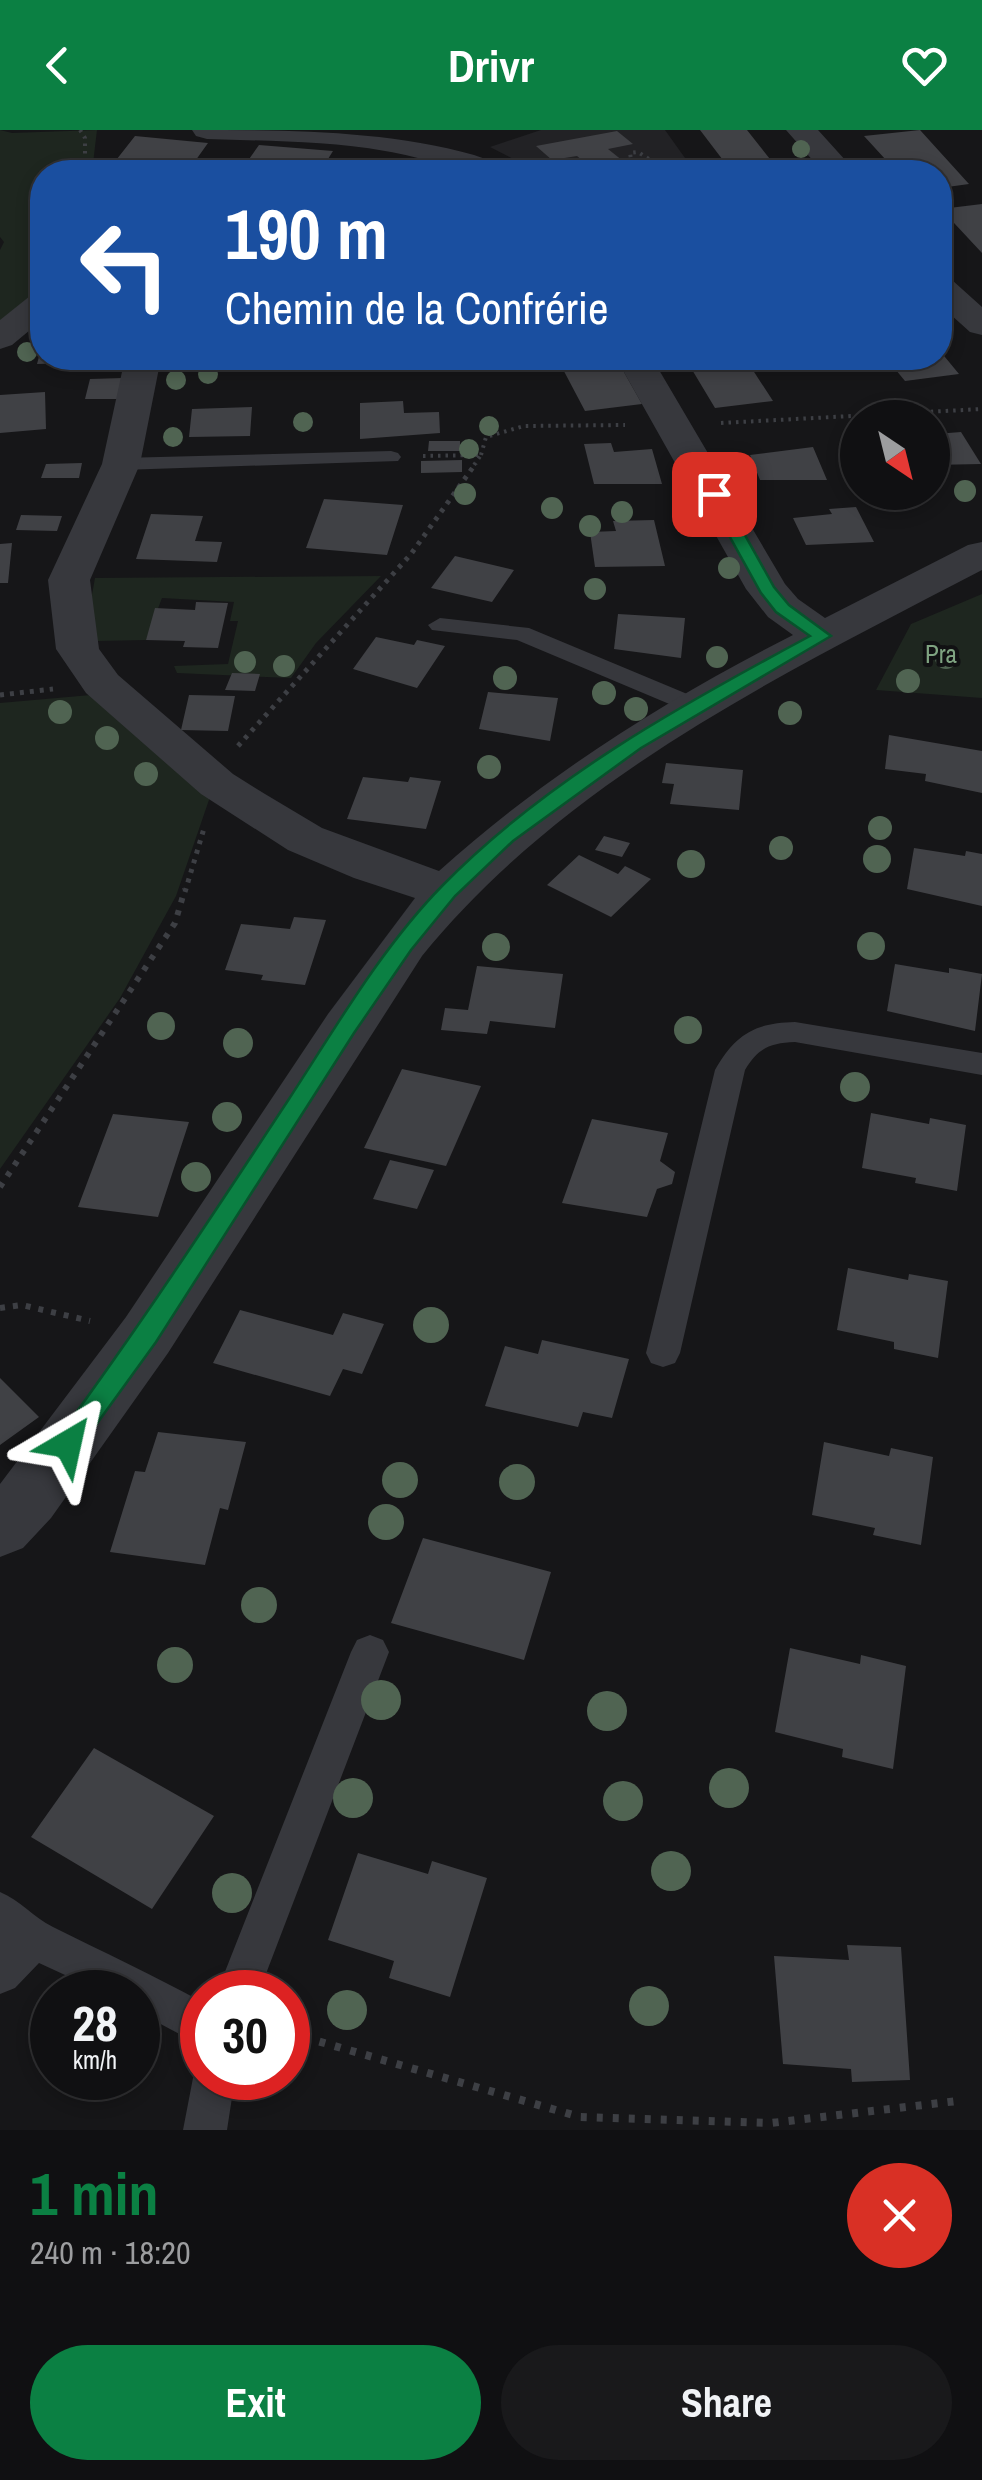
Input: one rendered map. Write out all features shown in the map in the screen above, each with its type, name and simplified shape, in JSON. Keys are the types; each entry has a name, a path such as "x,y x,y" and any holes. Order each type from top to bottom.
{"street":[{"path":"207,130 382,140 437,150 462,160"},
{"path":"802,130 829,160"},
{"path":"952,298 982,325"},
{"path":"0,338 30,313"},
{"path":"141,370 121,464 69,580 78,649 102,684 217,784 305,840 371,867 448,891"},
{"path":"641,370 767,589 782,608 822,636"},
{"path":"0,1528 28,1498 148,1335 347,1028 404,944 448,891 506,836 695,706 982,554"}],"lane":[{"path":"121,464 391,457"},
{"path":"440,625 521,633 695,706"},
{"path":"663,1353 730,1070 742,1047 766,1032 795,1032 982,1064"},
{"path":"247,1970 370,1652"},
{"path":"0,1912 33,1939 112,1974 180,2013"},
{"path":"0,1974 33,1939"},
{"path":"205,2130 210,2100"}],"path":[{"path":"80,130 84,160"},
{"path":"631,160 630,154 638,152 650,160"},
{"path":"708,424 982,409"},
{"path":"481,454 486,437 524,426 639,425"},
{"path":"0,1308 22,1306 97,1323"},
{"path":"310,2039 580,2117 771,2124 956,2101"}],"shaded area":[{"path":"541,130 665,130 686,160 515,160 490,147"}],"green space":[{"path":"0,130 97,130 93,160 30,160 30,303 0,324 0,250 4,242 0,237"},
{"path":"381,576 316,643 291,678 177,673 174,666 228,664 238,621 230,621 234,602 162,598 146,640 97,641 90,606 95,578"},
{"name":"Pra","path":"982,594 982,698 876,690 911,624"},
{"path":"91,695 211,794 176,896 120,998 0,1169 0,703"}],"building":[{"path":"700,130 747,130 771,160 723,160"},
{"path":"920,130 947,160 886,160 864,136"},
{"path":"617,131 633,144 608,149 622,160 582,160 577,156 552,160 536,146"},
{"path":"135,136 208,143 196,160 116,160"},
{"path":"259,145 333,151 327,160 248,160"},
{"path":"952,165 969,184 952,186"},
{"path":"982,204 982,253 952,221 952,208"},
{"path":"952,366 959,374 905,381 896,370 952,370"},
{"path":"563,370 623,370 642,404 585,411"},
{"path":"692,370 753,370 773,401 715,408"},
{"path":"123,378 119,399 85,399 90,379"},
{"path":"45,392 46,429 0,433 0,395"},
{"path":"403,401 404,413 439,412 440,433 360,439 360,403"},
{"path":"252,407 250,436 189,437 192,409"},
{"path":"961,432 981,464 950,465 950,433"},
{"path":"429,441 460,441 460,451 428,451"},
{"path":"611,443 614,452 652,449 662,484 594,484 584,444"},
{"path":"813,447 827,480 760,480 750,455"},
{"path":"462,460 462,472 421,473 421,461"},
{"path":"82,463 79,478 41,478 46,464"},
{"path":"324,499 403,505 387,555 306,548"},
{"path":"829,509 858,510 874,542 806,545 793,518 832,514"},
{"path":"151,514 203,516 195,541 222,542 217,562 136,559"},
{"path":"21,515 62,516 57,531 16,530"},
{"path":"654,520 665,566 595,567 590,532 616,531 613,521"},
{"path":"12,543 8,583 0,583 0,544"},
{"path":"455,556 514,570 492,602 431,588"},
{"path":"196,602 228,603 218,648 183,647 185,641 146,640 155,608 195,610"},
{"path":"618,614 685,618 681,658 614,649"},
{"path":"376,637 414,645 417,640 445,646 417,688 353,669"},
{"path":"232,673 260,674 255,691 225,690"},
{"path":"488,692 558,698 550,741 479,729"},
{"path":"189,695 235,696 228,731 181,730"},
{"path":"889,735 982,751 982,793 925,781 926,774 885,769"},
{"path":"666,763 743,770 739,810 670,804 674,784 662,783"},
{"path":"363,777 441,781 426,829 347,819"},
{"path":"604,836 630,843 622,857 595,850"},
{"path":"914,848 965,856 966,851 982,854 982,906 907,889"},
{"path":"579,855 618,874 625,866 651,879 611,917 547,885"},
{"path":"294,917 326,920 305,985 261,980 263,975 225,970 241,924 290,929"},
{"path":"895,964 982,974 975,1031 887,1011"},
{"path":"477,966 563,974 555,1028 490,1021 487,1034 441,1030 445,1008 468,1010"},
{"path":"402,1069 481,1086 446,1166 364,1148"},
{"path":"871,1113 929,1124 930,1118 966,1125 957,1191 862,1168"},
{"path":"113,1114 189,1122 158,1217 78,1207"},
{"path":"592,1119 668,1133 660,1161 675,1172 672,1184 657,1189 647,1217 562,1203"},
{"path":"390,1160 434,1170 417,1209 373,1199"},
{"path":"848,1268 908,1280 909,1274 948,1281 938,1358 894,1349 894,1342 837,1330"},
{"path":"240,1310 333,1335 343,1313 384,1324 362,1374 343,1369 330,1396 213,1363"},
{"path":"542,1340 629,1359 612,1418 583,1412 578,1427 485,1406 505,1346 538,1354"},
{"path":"0,1378 39,1417 0,1445"},
{"path":"158,1432 246,1442 228,1510 220,1508 205,1565 110,1552 135,1471 145,1472"},
{"path":"824,1442 889,1456 891,1448 933,1457 921,1545 873,1535 875,1528 812,1515"},
{"path":"423,1538 551,1572 524,1660 391,1623"},
{"path":"790,1648 860,1664 861,1655 906,1666 893,1769 842,1757 843,1749 775,1732"},
{"path":"94,1748 214,1816 152,1909 31,1837"},
{"path":"358,1853 428,1874 432,1861 487,1878 450,1997 389,1978 394,1961 328,1940"},
{"path":"847,1945 901,1947 910,2080 852,2082 851,2069 783,2064 774,1956 849,1960"}],"route":[{"path":"68,1444 148,1335 245,1181 404,944 448,891 506,836 635,744 724,689 822,636 782,608 767,589 714,494"}]}
